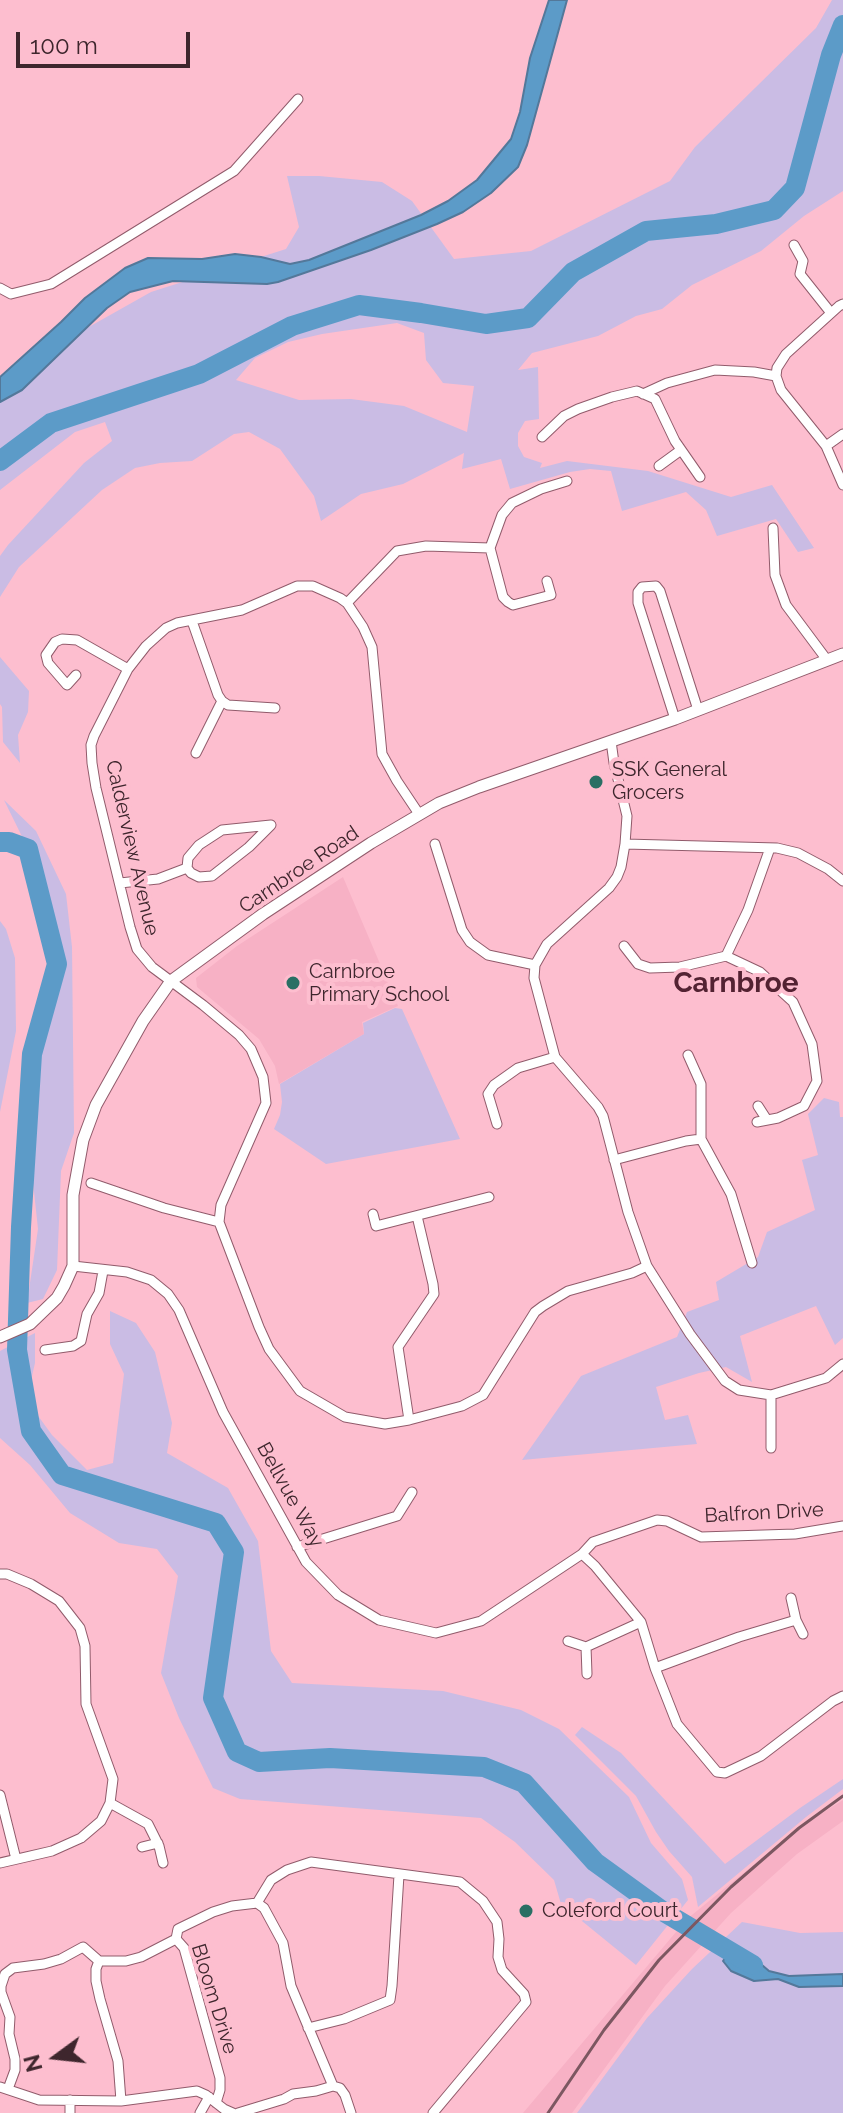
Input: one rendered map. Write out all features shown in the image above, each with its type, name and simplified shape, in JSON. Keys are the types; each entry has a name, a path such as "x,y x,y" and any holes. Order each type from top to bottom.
{"street":[{"path":"0,288 11,294 51,284 234,171 298,99"},
{"path":"794,245 803,261 800,274 831,313"},
{"path":"843,304 786,354 777,368 776,376 781,390 826,446 843,485"},
{"path":"643,394 667,383 715,370 776,376"},
{"path":"542,437 564,416 578,409 637,391 655,399 675,441 700,477"},
{"path":"826,446 843,434"},
{"path":"659,466 681,450"},
{"path":"547,581 551,595 513,605 503,597 490,548 502,515 512,503 567,481"},
{"path":"773,528 775,575 786,605 827,660"},
{"path":"419,814 382,754 372,647 347,603 397,551 426,546 490,548"},
{"name":"Calderview Avenue","path":"219,1222 221,1205 266,1103 263,1077 251,1049 239,1035 152,967 137,949 96,788 91,745 114,692 128,669 146,646 166,628 242,610 297,586 313,586 347,603"},
{"path":"675,719 638,603 638,592 642,587 656,586 660,591 698,710"},
{"path":"192,621 222,701 228,705 275,708"},
{"path":"76,675 67,685 48,663 46,655 55,642 77,640 128,669"},
{"name":"Carnbroe Road","path":"0,1337 30,1324 57,1298 73,1266 73,1195 83,1140 96,1105 143,1021 171,981 263,914 419,814 469,791 675,719 843,654"},
{"path":"196,753 222,701"},
{"path":"611,741 627,816 625,844 617,877 609,888 547,944 535,965 534,978 555,1057 603,1116 631,1223 647,1266 690,1334 725,1381 739,1390 771,1395 826,1378 843,1364"},
{"path":"271,825 212,876 199,877 187,868 188,858 199,845 222,830 271,825"},
{"path":"435,844 462,930 470,942 488,955 535,965"},
{"path":"625,844 770,848 798,853 843,881"},
{"path":"726,956 748,910 770,848"},
{"path":"120,883 158,879 187,868"},
{"path":"624,946 638,964 650,968 680,967 726,956 760,972 793,1002 812,1044 817,1081 804,1106 778,1118 762,1121 758,1106"},
{"path":"688,1055 701,1084 701,1139 731,1194 752,1263"},
{"path":"497,1124 488,1094 494,1085 518,1068 555,1057"},
{"path":"614,1160 701,1139"},
{"path":"91,1183 164,1208 219,1222 269,1349 300,1391 345,1417 385,1424 462,1406 483,1395 535,1312 568,1291 647,1266"},
{"path":"373,1214 376,1226 489,1197"},
{"path":"409,1420 398,1347 434,1294 417,1216"},
{"name":"Bellvue Way","path":"73,1266 127,1272 151,1280 168,1294 179,1310 223,1412 306,1562 338,1595 379,1620 436,1633 481,1621 582,1554"},
{"path":"45,1350 73,1346 81,1341 87,1314 99,1293 103,1271"},
{"path":"771,1395 771,1448"},
{"path":"297,1547 397,1516 412,1492"},
{"name":"Balfron Drive","path":"582,1554 593,1542 657,1520 667,1521 701,1537 795,1534 843,1526"},
{"path":"582,1554 641,1622 677,1724 717,1772 725,1773 761,1756 843,1696"},
{"path":"0,1574 31,1584 59,1601 80,1628 85,1646 86,1704 113,1779 110,1803 101,1821 81,1838 52,1851 0,1863"},
{"path":"791,1598 803,1634"},
{"path":"655,1668 796,1620"},
{"path":"568,1641 586,1647 641,1622"},
{"path":"586,1647 587,1674"},
{"path":"0,1795 16,1859"},
{"path":"110,1803 148,1824 158,1843 163,1863"},
{"path":"142,1847 158,1843"},
{"path":"257,1903 271,1880 287,1870 311,1862 460,1882 483,1901 497,1922 498,1957 502,1970 524,1994 526,2002 433,2113"},
{"path":"308,2028 344,2019 390,2000 399,1875"},
{"path":"176,1939 178,1929 213,1912 257,1903 264,1908 283,1943 291,1986 333,2086"},
{"name":"Bloom Drive","path":"4,2088 15,2070 9,2034 10,2017 1,1992 5,1974 19,1966 61,1959 83,1947 99,1961 126,1961 176,1939 184,1948 220,2078 220,2090 213,2100"},
{"path":"99,1961 96,1981 118,2061 121,2101"},
{"path":"4,2088 39,2100 121,2101 197,2091 235,2113 293,2094 333,2086 340,2088 345,2095 351,2113"},
{"path":"70,2100 70,2113"},
{"path":"200,2113 213,2100"}],"shaded area":[{"path":"832,0 843,0 843,191 804,216 761,251 692,285 662,309 636,316 598,336 532,353 518,370 538,367 539,419 525,421 518,433 518,446 524,457 542,463 540,468 567,461 648,471 731,497 772,485 814,548 798,552 776,519 717,536 706,510 686,492 622,511 611,471 590,469 570,472 510,489 501,459 462,469 464,453 403,484 361,494 321,521 314,496 280,449 249,432 234,434 192,461 135,468 102,490 19,567 0,597 0,556 84,463 112,441 105,422 75,432 0,490 0,377 151,292 286,249 299,227 287,176 382,182 412,201 454,259 531,251 670,181 695,147 816,28","holes":["397,323 424,333 426,360 443,383 474,386 467,432 404,406 351,399 299,400 236,380 255,358 288,342"]},
{"path":"0,657 29,691 28,712 18,735 20,763 3,742"},
{"path":"4,800 36,831 66,894 72,947 74,1133 61,1171 57,1270 43,1299 27,1303 38,1229 32,1173 35,1069 58,984 48,911 37,867"},
{"name":"Carnbroe Primary School","path":"343,877 398,1006 362,1022 364,1034 279,1084 275,1066 259,1039 197,987 196,978 237,946"},
{"path":"0,921 6,929 15,958 16,1031 0,1112"},
{"path":"395,1008 402,1009 460,1139 326,1164 274,1129 282,1102 280,1084 364,1034 363,1023"},
{"path":"824,1098 839,1102 840,1117 843,1117 843,1338 835,1345 816,1306 740,1336 752,1382 726,1367 656,1387 665,1420 688,1415 697,1444 522,1460 581,1376 677,1337 687,1312 719,1300 716,1282 758,1257 767,1232 815,1210 802,1160 818,1155 808,1114"},
{"path":"110,1311 136,1323 155,1352 172,1423 167,1453 228,1488 258,1541 271,1651 292,1683 443,1691 521,1710 559,1729 629,1797 651,1843 682,1879 688,1900 636,1965 561,1904 554,1880 515,1842 481,1818 240,1799 213,1788 161,1673 178,1576 157,1549 119,1543 70,1513 30,1465 0,1438 0,1351 35,1333 35,1363 29,1389 36,1413 52,1435 87,1470 113,1463 124,1374 110,1344"},
{"path":"582,1727 621,1753 725,1864 843,1779 843,1789 698,1907 692,1877 669,1851 636,1796 575,1735"},
{"path":"843,1800 843,1821 797,1854 731,1913 665,1986 572,2113 523,2113 687,1919 800,1827"},
{"path":"742,1922 800,1933 843,1932 843,2113 577,2113 647,2018 692,1969"}],"water":[{"path":"549,0 567,0 527,145 518,167 491,193 463,212 437,224 278,282 173,281 130,292 107,308 22,390 0,402 0,377 85,298 125,268 148,258 202,259 235,254 290,264 309,260 421,215 448,201 477,180 511,139 520,112 530,58"},
{"path":"732,1948 755,1959 769,1971 789,1976 843,1974 843,1986 799,1987 778,1979 754,1981 731,1971 723,1961"}],"waterway":[{"path":"0,461 51,423 199,374 292,326 359,305 486,324 528,318 573,272 646,231 716,224 774,210 795,188 831,55 843,25"},
{"path":"0,842 28,849 57,964 32,1054 21,1227 17,1350 31,1431 62,1475 216,1523 234,1552 213,1698 237,1752 259,1762 330,1758 484,1767 524,1783 595,1862 664,1912 753,1965"}],"railway":[{"path":"548,2113 604,2030 659,1960 731,1887 799,1828 843,1796"}],"place":[{"name":"SSK General Grocers","path":"596,782"},
{"name":"Carnbroe Primary School","path":"293,983"},
{"name":"Coleford Court","path":"526,1911"}],"district":[{"name":"Carnbroe","path":"736,984"}]}
